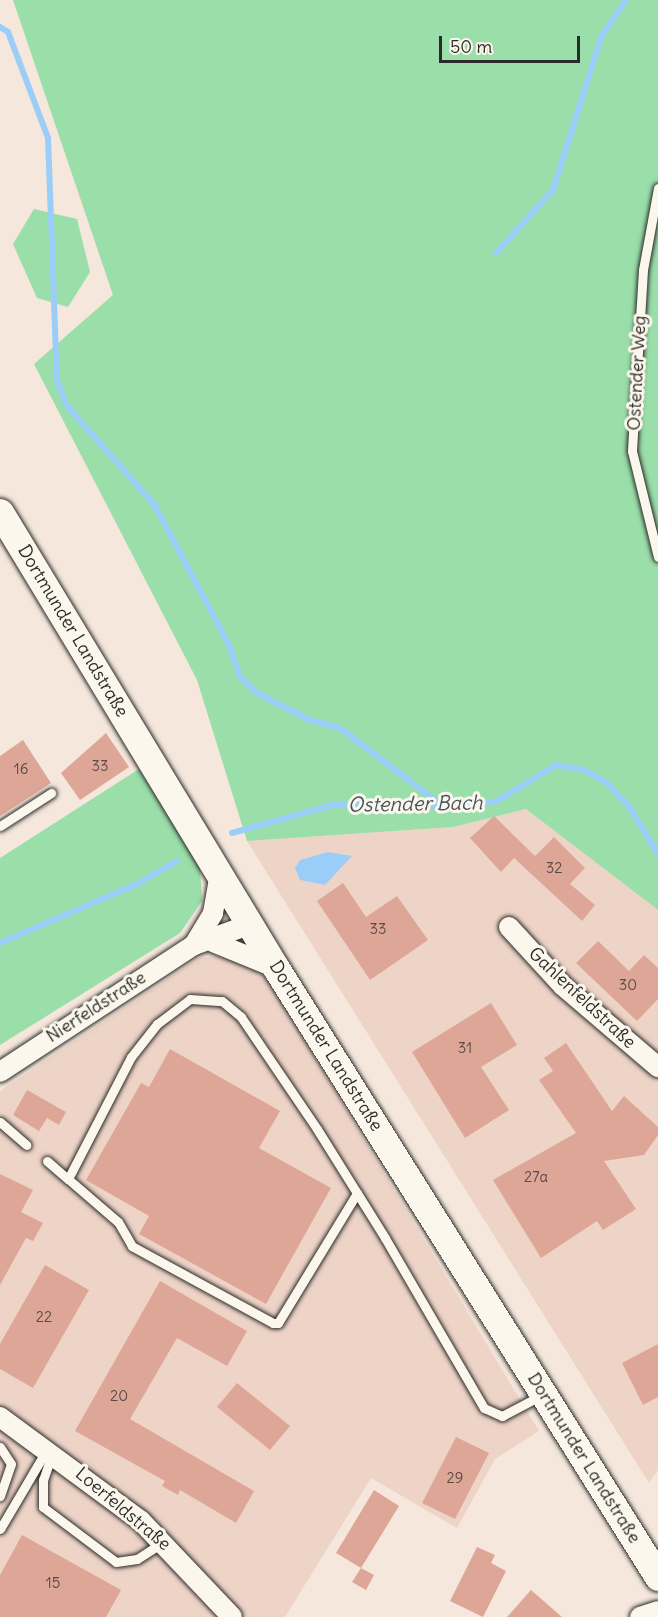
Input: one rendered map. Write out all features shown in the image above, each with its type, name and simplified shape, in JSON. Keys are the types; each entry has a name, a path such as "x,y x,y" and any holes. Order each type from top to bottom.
{"main road":[{"name":"Dortmunder Landstraße","path":"0,512 276,968 658,1577"}],"street":[{"name":"Nierfeldstraße","path":"204,944 213,913 220,874"},
{"name":"Nierfeldstraße","path":"0,1072 204,944 251,924"},
{"name":"Gahlenfeldstraße","path":"509,927 563,986 658,1067"},
{"path":"204,944 276,968"},
{"name":"Loerfeldstraße","path":"0,1417 50,1450 163,1542 232,1617"},
{"path":"640,1617 658,1611 655,1617"}],"lane":[{"name":"Ostender Weg","path":"658,188 643,270 632,451 658,557"},
{"path":"0,826 51,793"},
{"path":"68,1179 131,1057 170,1011 205,997 222,1001 241,1017 357,1193 484,1408 502,1416 544,1394"},
{"path":"0,1122 26,1145"},
{"path":"47,1161 118,1222 132,1246 273,1323 278,1323 357,1193"},
{"path":"0,1447 11,1464 0,1496"},
{"path":"0,1529 50,1450"},
{"path":"50,1450 44,1480 43,1507 116,1562 137,1559 163,1542"}],"shaded area":[{"path":"526,809 658,910 658,1470 649,1483 247,841 453,827"},
{"path":"220,956 249,965 268,980 539,1431 495,1459 457,1528 371,1478 285,1617 0,1617 0,1091 199,958"}],"green space":[{"path":"13,0 658,0 658,910 526,809 453,827 247,841 197,680 34,364 113,295"},
{"path":"34,209 77,219 90,272 68,307 37,298 13,244"},
{"path":"139,769 200,867 202,901 180,933 0,1045 0,858"}],"water":[{"path":"328,852 352,856 325,885 300,880 295,868 300,860"}],"building":[{"path":"106,733 129,767 80,800 61,773"},
{"path":"23,740 51,783 0,816 0,756"},
{"path":"494,816 535,856 554,837 585,868 570,884 595,905 582,921 514,858 501,872 470,838"},
{"path":"343,883 366,917 397,896 428,940 370,980 317,901"},
{"path":"598,941 629,971 644,955 658,968 658,999 637,1021 576,963"},
{"path":"491,1003 517,1045 481,1067 509,1110 465,1138 412,1052"},
{"path":"566,1043 612,1111 624,1096 658,1127 658,1135 644,1155 604,1161 636,1209 603,1230 597,1221 541,1258 493,1180 576,1133 539,1080 553,1071 544,1058"},
{"path":"170,1049 280,1111 259,1148 331,1188 266,1304 139,1234 149,1216 86,1180 141,1083 149,1087"},
{"path":"27,1090 66,1112 59,1125 47,1118 39,1131 13,1115"},
{"path":"0,1174 33,1190 21,1212 43,1223 33,1241 26,1238 0,1285"},
{"path":"45,1265 89,1290 33,1388 0,1369 0,1344"},
{"path":"160,1281 247,1331 227,1366 177,1338 130,1419 254,1491 236,1523 180,1490 178,1495 162,1486 165,1481 75,1431"},
{"path":"658,1344 658,1397 643,1405 622,1363"},
{"path":"237,1383 290,1426 270,1450 217,1407"},
{"path":"456,1437 489,1453 455,1519 422,1503"},
{"path":"374,1490 399,1506 361,1568 336,1553"},
{"path":"22,1535 121,1590 106,1617 0,1617 0,1575"},
{"path":"477,1547 495,1555 491,1563 506,1571 483,1617 450,1601"},
{"path":"361,1568 374,1575 366,1590 352,1582"},
{"path":"531,1590 562,1617 507,1617"}],"waterway":[{"path":"496,253 553,190 602,35 626,0"},
{"path":"0,27 8,32 48,138 57,380 66,405 154,504 229,645 240,677 257,693 310,720 340,728 440,804"},
{"name":"Ostender Bach","path":"232,833 333,805 469,806 497,801 556,765 584,770 606,782 630,808 658,854"},
{"path":"0,943 137,884 177,861"}]}
